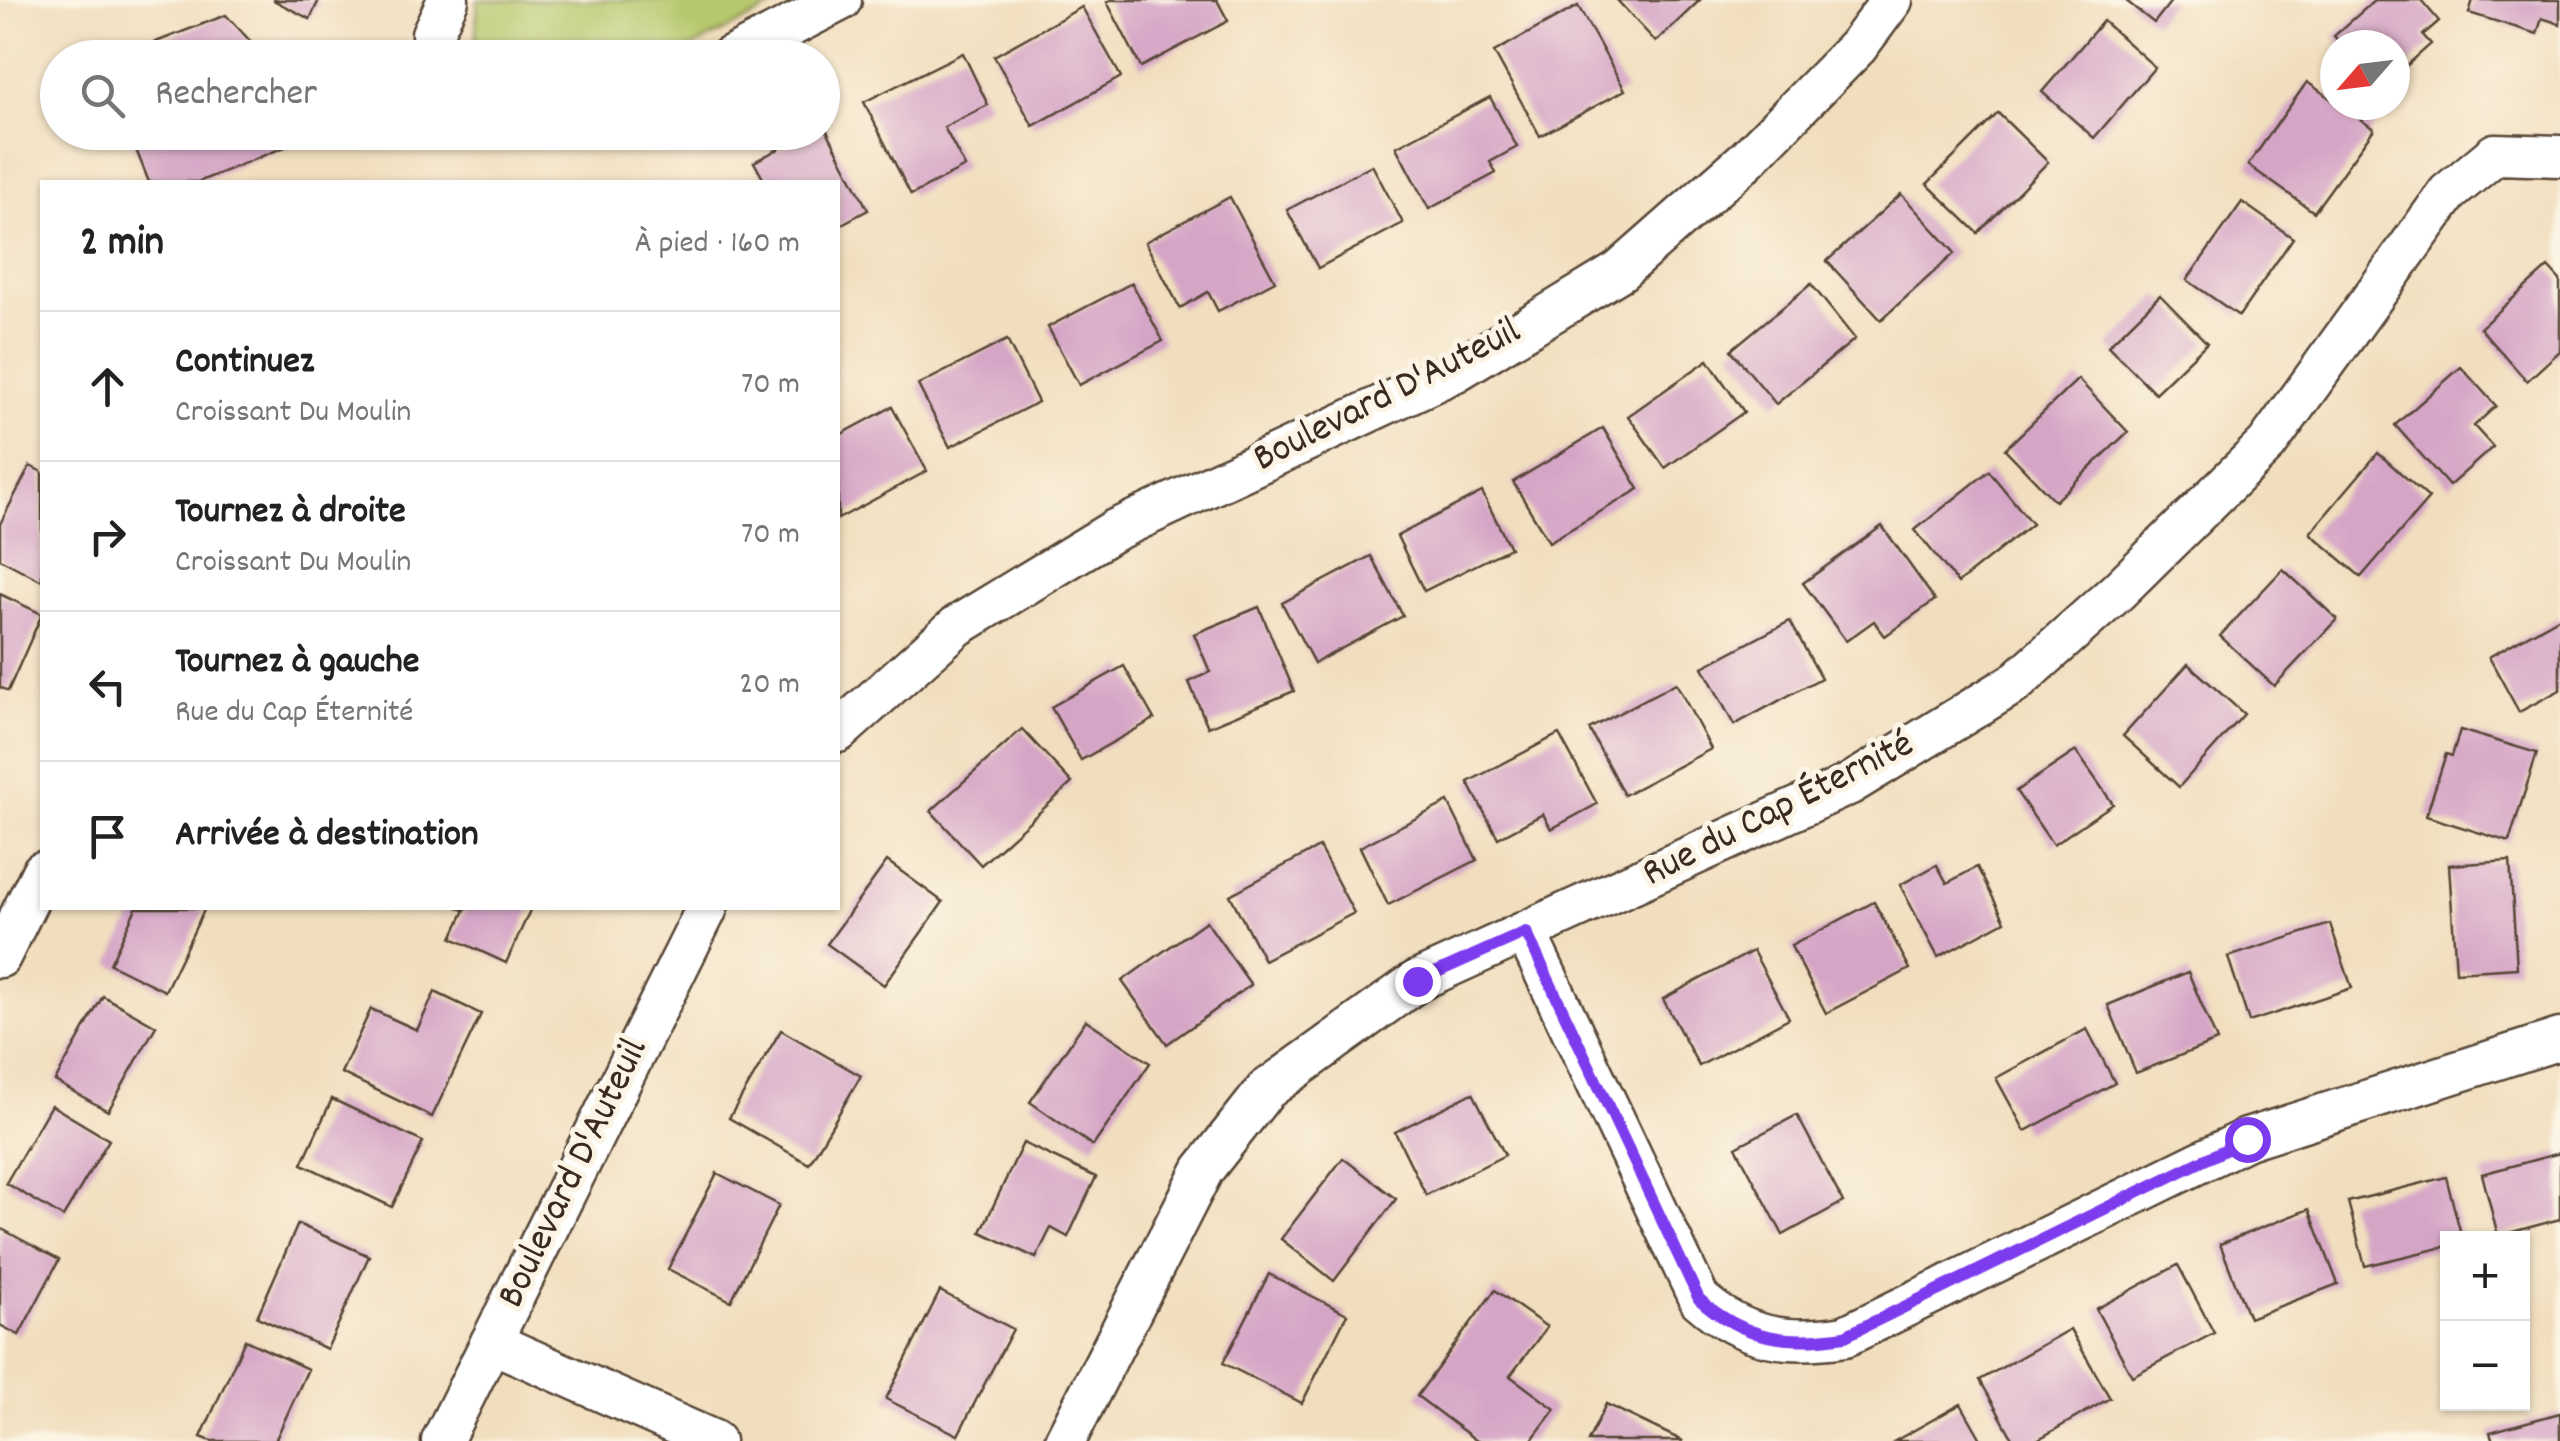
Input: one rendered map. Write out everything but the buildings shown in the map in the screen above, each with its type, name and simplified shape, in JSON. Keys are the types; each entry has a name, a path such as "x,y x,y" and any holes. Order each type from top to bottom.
{"street":[{"path":"433,40 432,34 448,0"},
{"path":"764,40 841,0"},
{"name":"Boulevard D'Auteuil","path":"840,730 957,626 1115,530 1456,371 1620,272 1746,159 1857,48 1892,0"},
{"name":"Rue du Cap Éternité","path":"1065,1441 1202,1170 1266,1090 1417,981 1850,784 2015,683 2118,591 2266,444 2448,193 2495,154 2560,156"},
{"path":"0,957 40,876"},
{"name":"Boulevard D'Auteuil","path":"442,1441 706,910"},
{"path":"1526,932 1699,1299 1728,1324 1801,1343 1845,1336 2247,1139 2560,1038"},
{"path":"491,1342 714,1441"}],"green space":[{"path":"478,0 786,0 707,40 475,40"}],"route":[{"path":"1417,981 1526,932 1699,1299 1728,1324 1801,1343 1845,1336 2247,1139"}]}
